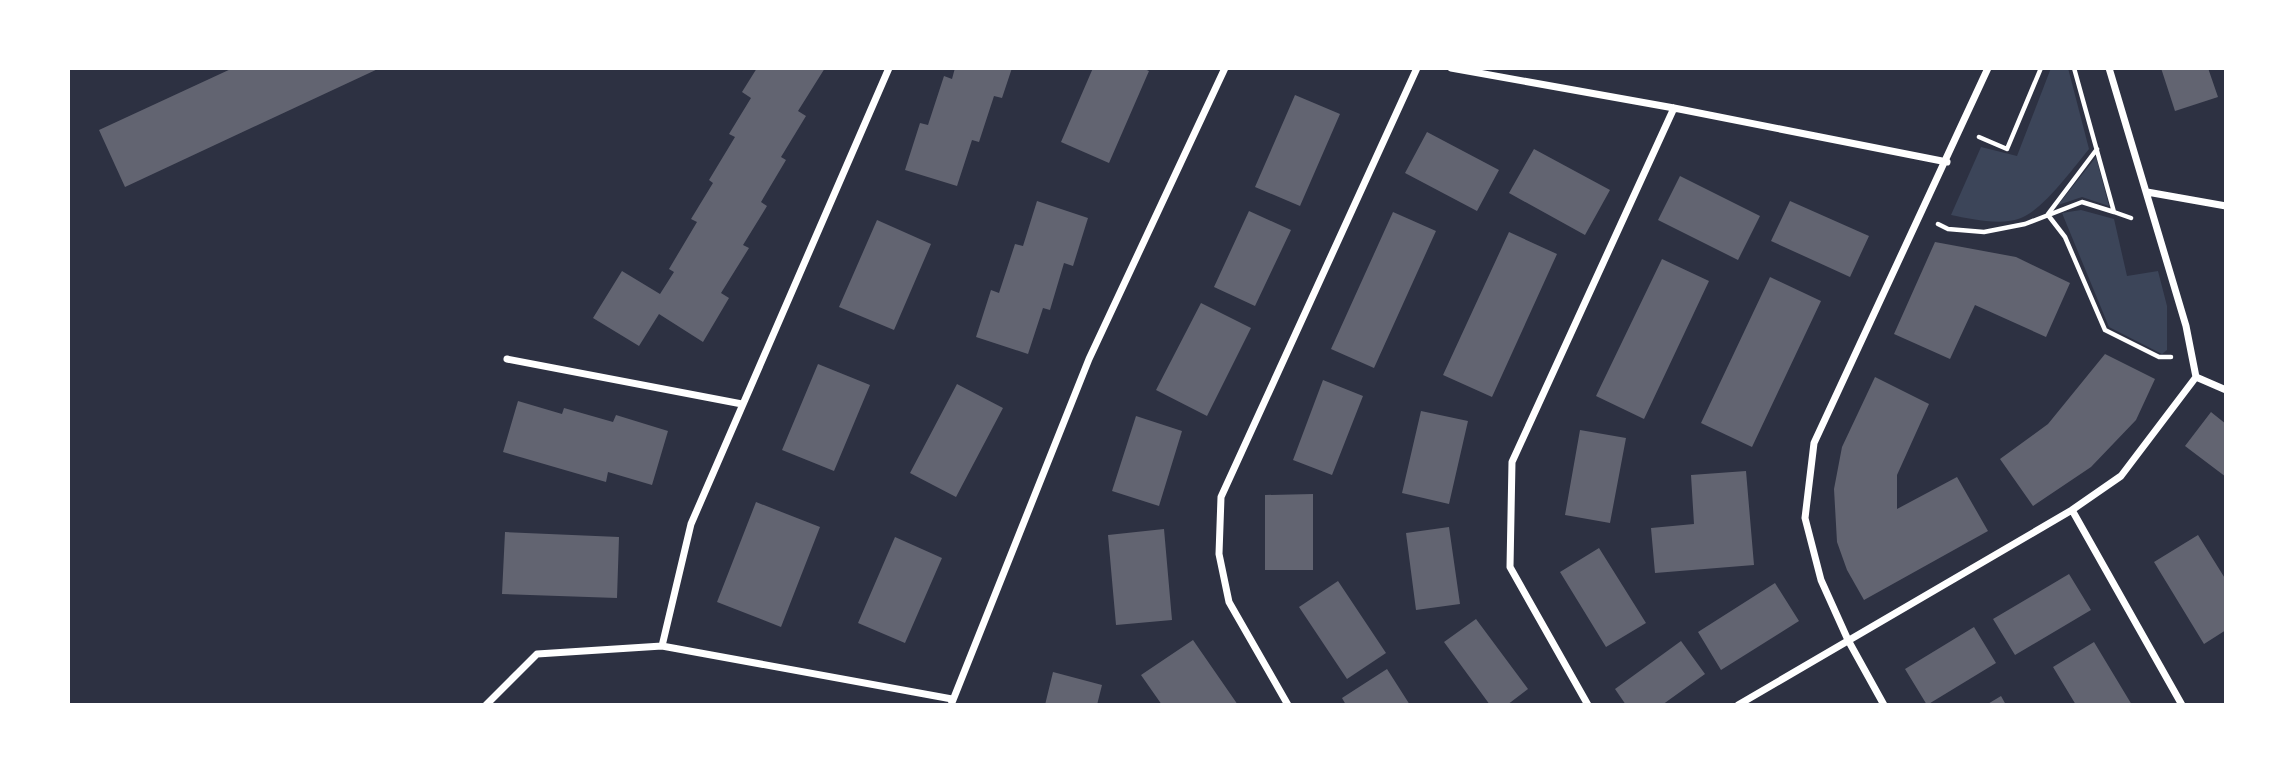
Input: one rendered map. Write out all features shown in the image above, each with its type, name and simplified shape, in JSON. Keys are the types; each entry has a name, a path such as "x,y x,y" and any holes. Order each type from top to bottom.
{"street":[{"path":"662,646 691,524 888,68"},
{"path":"486,705 537,654 662,646 951,702 1089,359 1225,68"},
{"path":"1288,705 1229,602 1219,554 1221,497 1417,68"},
{"path":"1451,68 1674,108 1947,162"},
{"path":"1884,705 1848,640 1821,580 1805,518 1814,443 1922,216 1988,68"},
{"path":"1738,705 2072,510 2121,476 2196,377 2193,356 2158,226 2109,68"},
{"path":"1588,705 1510,567 1512,462 1674,108"},
{"path":"2147,192 2226,206"},
{"path":"507,359 743,404"},
{"path":"2196,377 2226,390"},
{"path":"2072,510 2182,705"}],"path":[{"path":"1961,130 2007,149 2041,68"},
{"path":"2074,68 2114,212"},
{"path":"2048,215 2097,149"},
{"path":"1922,216 1948,229 1984,232 2025,224 2082,202 2158,226"},
{"path":"2048,215 2065,237 2105,330 2159,357 2193,356"}],"shaded area":[{"path":"2051,68 2068,68 2089,149 2048,197 2021,218 1995,222 1951,215 1981,147 2017,156"},
{"path":"2096,157 2109,206 2082,197 2058,205"},
{"path":"2081,210 2114,219 2127,276 2158,271 2167,306 2167,350 2162,354 2109,327 2062,213"}],"building":[{"path":"233,68 380,68 125,187 99,130"},
{"path":"757,68 825,68 798,111 806,116 781,157 786,160 761,202 767,206 743,245 749,248 721,293 729,298 703,342 659,314 639,346 593,318 622,271 660,294 674,272 669,269 697,222 691,219 713,183 709,180 735,137 729,134 751,98 742,92"},
{"path":"955,68 1012,68 1002,98 994,96 979,142 972,140 957,186 905,170 920,123 928,125 944,76 952,79"},
{"path":"1093,68 1142,68 1149,71 1109,163 1061,142"},
{"path":"2161,68 2208,68 2218,97 2175,111"},
{"path":"1295,95 1340,114 1300,206 1255,187"},
{"path":"1427,132 1499,170 1477,211 1405,173"},
{"path":"1534,149 1610,190 1585,235 1509,193"},
{"path":"1680,176 1760,216 1738,260 1658,220"},
{"path":"1037,201 1088,218 1073,266 1064,263 1050,310 1043,308 1028,354 976,337 991,290 999,293 1015,244 1023,246"},
{"path":"1790,201 1869,236 1850,277 1771,241"},
{"path":"1249,211 1291,230 1255,306 1214,287"},
{"path":"1393,212 1436,231 1374,368 1331,349"},
{"path":"877,220 931,244 894,330 839,307"},
{"path":"1509,232 1557,254 1492,397 1443,375"},
{"path":"1935,242 2016,257 2070,283 2046,337 1975,305 1950,359 1894,334"},
{"path":"1662,259 1709,281 1644,419 1596,396"},
{"path":"1770,277 1821,301 1752,447 1701,423"},
{"path":"1201,303 1251,328 1207,416 1156,390"},
{"path":"2105,354 2155,379 2136,420 2091,467 2033,506 2000,459 2048,424"},
{"path":"818,364 870,385 834,471 782,450"},
{"path":"1875,377 1929,404 1897,475 1897,509 1957,477 1988,531 1864,600 1847,570 1837,542 1834,489 1842,447"},
{"path":"1323,380 1363,396 1332,475 1293,460"},
{"path":"957,384 1003,408 956,497 910,473"},
{"path":"518,401 562,414 564,408 613,422 616,415 668,431 652,485 608,472 606,482 503,452"},
{"path":"1421,411 1468,421 1449,504 1402,493"},
{"path":"2211,412 2226,424 2226,477 2185,446"},
{"path":"1136,416 1182,431 1159,506 1112,491"},
{"path":"1580,430 1626,438 1610,523 1565,515"},
{"path":"1746,471 1754,565 1655,573 1651,528 1694,524 1691,475"},
{"path":"1313,494 1313,570 1265,570 1265,495"},
{"path":"756,502 820,527 781,627 717,602"},
{"path":"1449,527 1460,604 1416,610 1406,533"},
{"path":"1164,529 1172,620 1116,625 1108,535"},
{"path":"505,532 619,537 617,598 502,594"},
{"path":"2198,535 2226,580 2226,630 2204,644 2154,562"},
{"path":"895,537 942,558 905,643 858,623"},
{"path":"1599,548 1646,623 1606,647 1560,572"},
{"path":"2069,574 2091,610 2015,655 1993,619"},
{"path":"1338,581 1386,653 1347,679 1299,607"},
{"path":"1775,583 1799,621 1721,670 1698,632"},
{"path":"1476,619 1528,689 1507,705 1490,705 1444,642"},
{"path":"1974,627 1996,663 1927,705 1905,669"},
{"path":"1193,640 1238,705 1162,705 1141,675"},
{"path":"1681,641 1705,674 1662,705 1626,705 1615,689"},
{"path":"2094,642 2132,705 2076,705 2053,667"},
{"path":"1387,669 1410,705 1346,705 1342,698"},
{"path":"1053,672 1102,685 1097,705 1045,705"},
{"path":"2001,696 2006,705 1986,705"}]}
